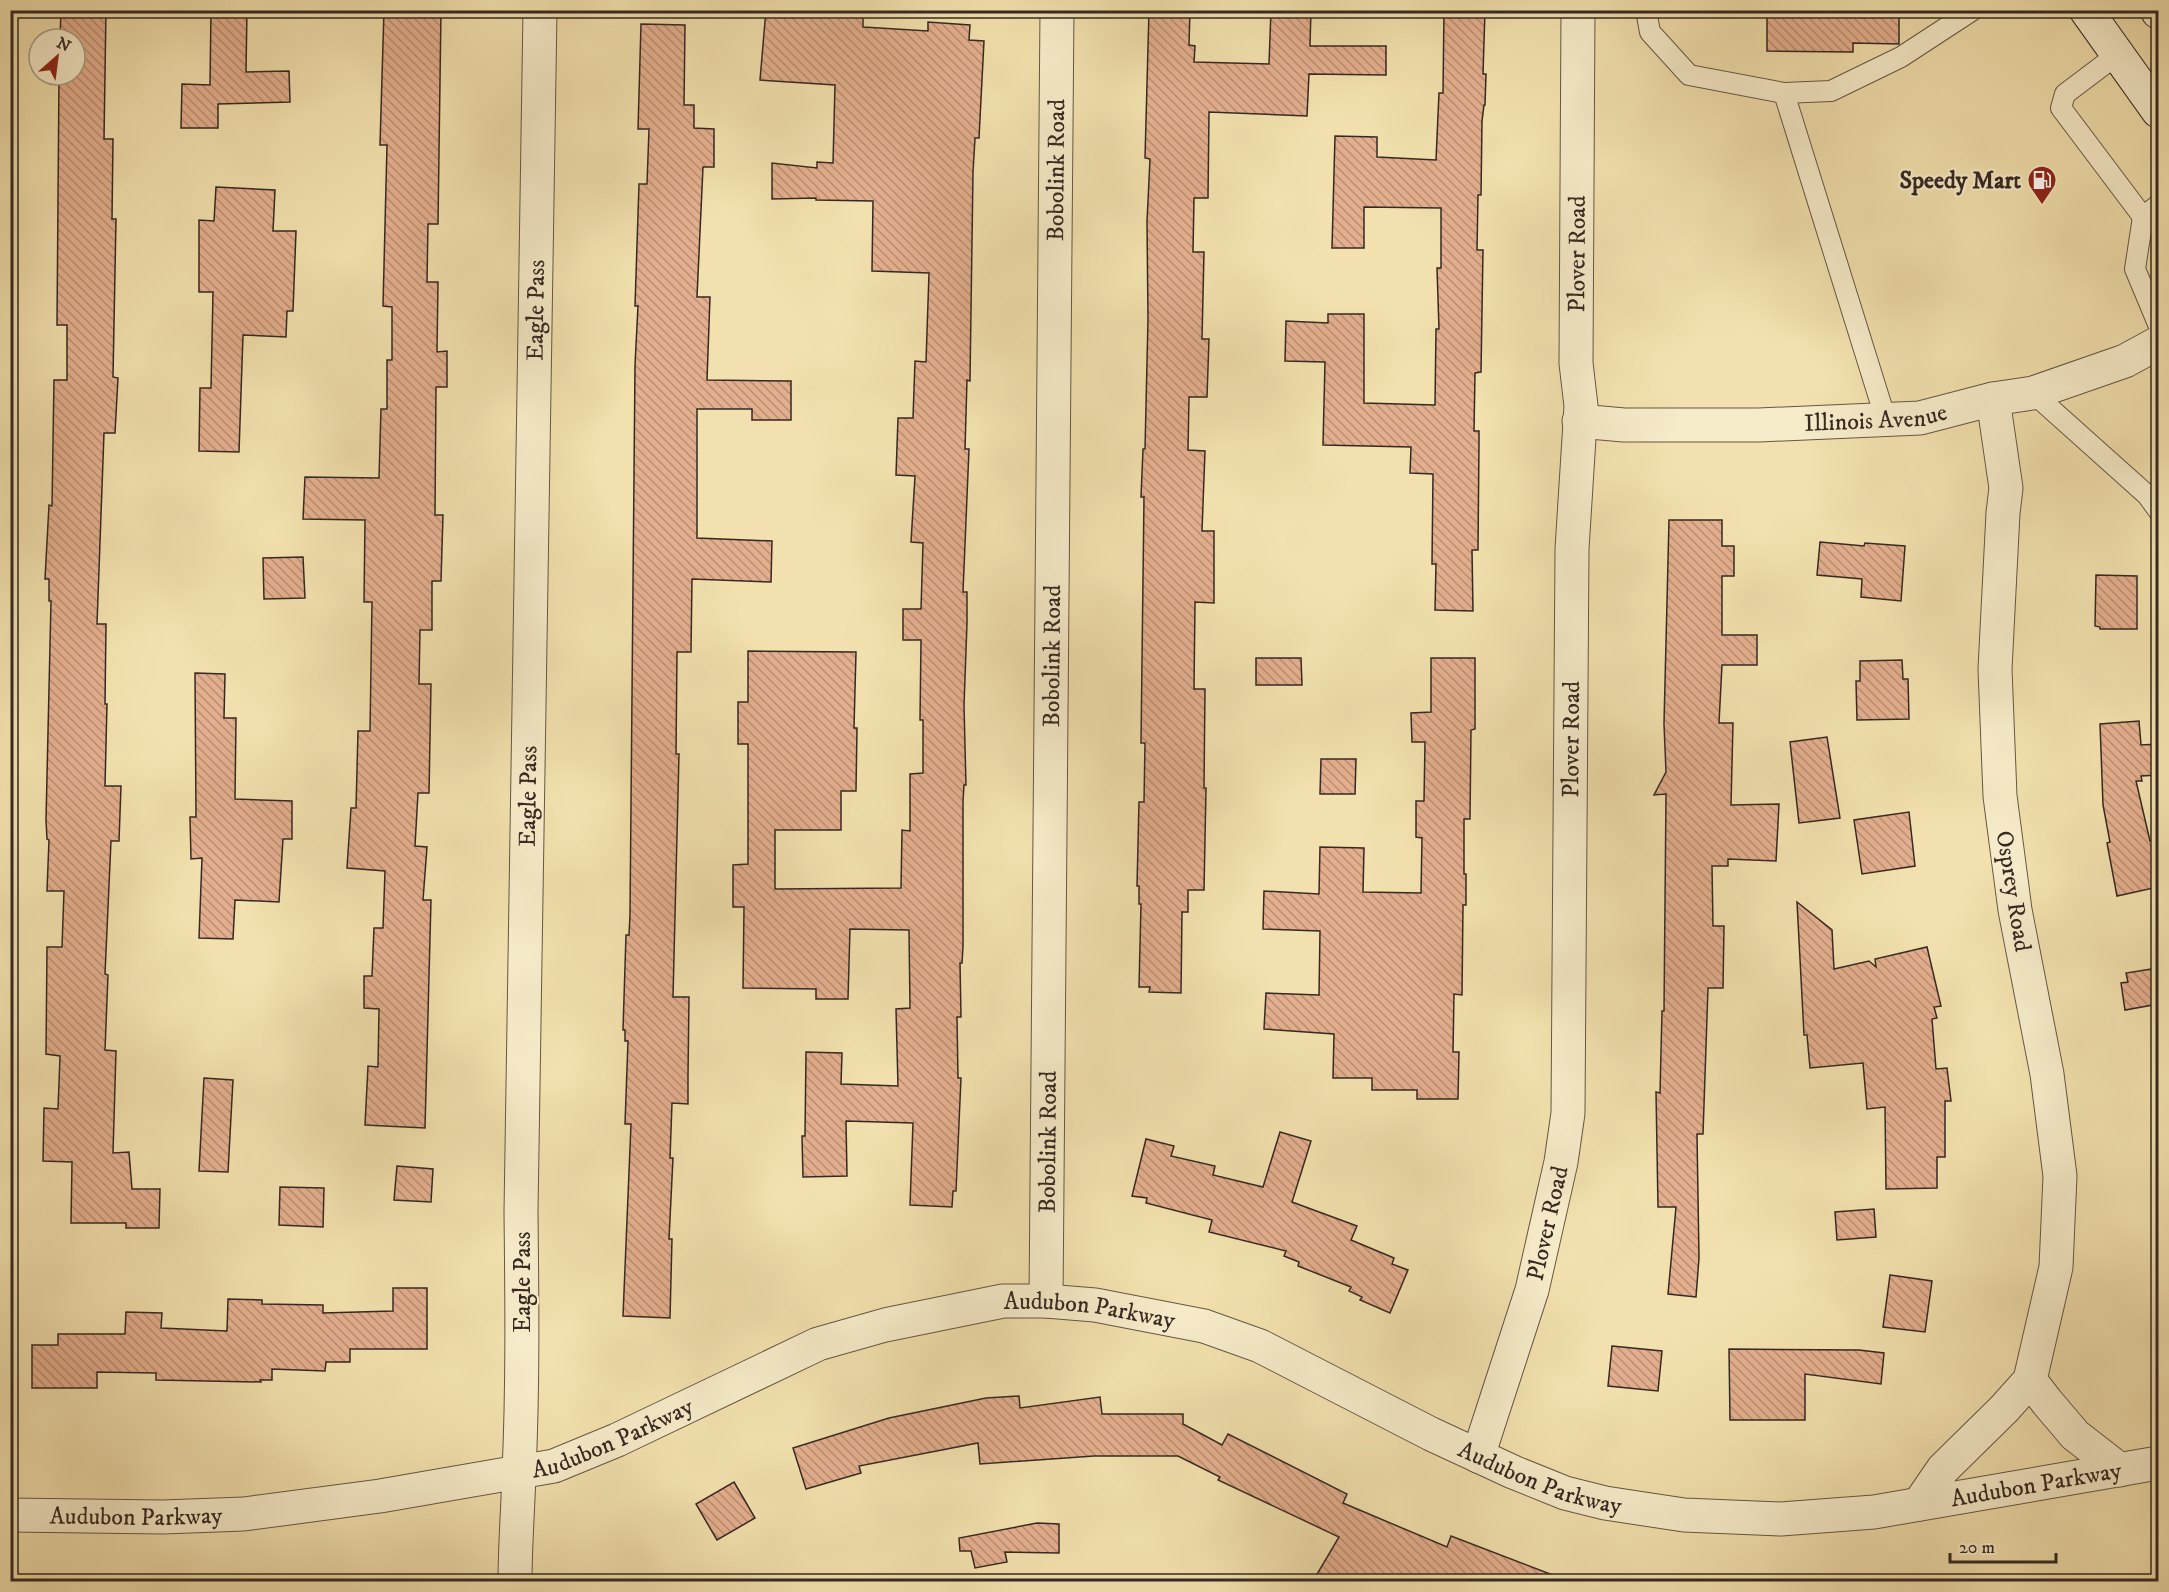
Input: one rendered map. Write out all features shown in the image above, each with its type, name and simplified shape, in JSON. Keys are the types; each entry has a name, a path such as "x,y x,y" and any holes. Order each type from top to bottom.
{"street":[{"name":"Eagle Pass","path":"515,1581 522,1333 522,1188 540,10"},
{"name":"Bobolink Road","path":"1046,1301 1057,10"},
{"name":"Plover Road","path":"1478,1456 1532,1290 1561,1162 1568,1113 1572,549 1581,406 1576,363 1578,10"},
{"path":"2086,10 2158,111"},
{"name":"Illinois Avenue","path":"1579,421 1624,425 1725,425 1920,418 1993,399 2033,393 2125,362 2158,344"},
{"name":"Osprey Road","path":"1919,1504 1943,1469 2030,1380 2056,1267 2060,1176 2047,1074 2015,910 2000,796 1995,669 2006,488 1993,399"},
{"name":"Audubon Parkway","path":"10,1515 163,1517 244,1514 380,1496 554,1466 617,1440 818,1344 885,1325 1003,1301 1046,1301 1095,1305 1204,1326 1249,1342 1431,1434 1564,1493 1605,1503 1683,1515 1781,1519 1874,1512 2158,1463"},
{"path":"2030,1380 2075,1435 2120,1470"}],"lane":[{"path":"1646,10 1650,32 1689,75 1784,93 1831,91 1901,57 1965,13"},
{"path":"2118,54 2065,94 2061,108 2143,217"},
{"path":"1784,93 1886,420"},
{"path":"2158,205 2143,217 2135,269 2158,324"},
{"path":"2033,393 2147,495 2158,510"}],"building":[{"path":"61,10 106,10 104,139 113,139 112,219 116,219 113,377 118,378 115,433 104,433 97,624 106,624 105,786 121,786 119,841 111,841 105,974 108,975 105,1050 116,1051 113,1153 129,1152 132,1189 160,1189 159,1228 126,1228 126,1223 71,1223 72,1162 43,1161 44,1108 58,1109 60,1056 46,1054 47,947 62,947 64,891 47,891 49,840 47,839 46,820 51,601 49,601 49,579 45,579 49,505 52,506 54,380 67,380 67,325 57,325 59,87 87,87 87,27 60,27"},
{"path":"211,10 247,10 246,72 289,71 290,102 218,104 218,128 181,128 182,84 210,85"},
{"path":"384,10 441,10 438,224 428,224 427,282 438,282 437,352 447,351 447,387 436,387 435,515 443,515 441,581 432,581 432,630 420,630 419,684 431,684 429,793 418,793 415,846 427,847 423,900 431,900 425,1128 365,1125 368,1066 378,1067 379,1009 364,1008 364,976 372,976 374,928 383,928 385,871 347,868 351,808 356,808 358,731 370,731 372,602 364,602 365,520 303,519 305,477 379,478 381,409 387,409 387,360 392,360 392,307 383,306 387,145 380,145"},
{"path":"766,10 863,10 863,27 928,31 928,22 970,25 969,40 984,41 979,138 975,138 973,172 970,381 967,380 965,449 969,449 963,592 967,592 964,706 966,785 964,785 963,801 961,1017 957,1017 958,1078 961,1078 956,1191 953,1191 952,1207 910,1205 913,1123 846,1121 847,1176 803,1177 802,1136 805,1136 806,1052 842,1053 841,1084 898,1086 896,1009 910,1008 909,930 850,929 848,999 816,999 816,989 743,988 744,907 733,907 733,865 748,864 748,744 738,744 738,702 748,702 748,651 856,652 854,728 857,728 856,791 841,791 841,830 775,830 775,889 901,888 902,830 910,831 910,774 923,773 923,720 920,720 921,640 903,640 903,609 921,609 923,543 911,542 915,476 896,475 898,418 913,418 915,361 926,362 929,273 872,271 873,201 816,200 816,198 772,199 772,163 817,168 817,162 833,163 835,85 760,80"},
{"path":"1149,10 1190,10 1189,45 1195,46 1194,62 1269,64 1271,10 1311,10 1310,46 1386,46 1386,75 1309,74 1307,116 1209,112 1208,198 1194,198 1193,252 1204,252 1202,339 1209,339 1207,397 1189,397 1188,450 1205,451 1202,531 1214,531 1214,603 1195,602 1194,689 1205,689 1204,890 1188,890 1188,912 1182,912 1181,993 1149,992 1150,987 1139,987 1141,904 1139,904 1139,886 1137,886 1139,802 1144,802 1145,743 1141,743 1144,497 1141,497 1143,449 1145,449 1148,319 1147,222 1150,159 1145,158"},
{"path":"1444,10 1485,10 1483,74 1486,74 1485,105 1482,121 1481,195 1478,195 1477,250 1483,250 1481,372 1475,373 1474,431 1479,431 1478,550 1472,550 1473,611 1435,610 1436,564 1432,564 1433,474 1410,473 1411,447 1323,445 1325,362 1285,361 1286,321 1328,323 1328,314 1364,314 1364,403 1435,405 1436,329 1439,329 1437,268 1441,268 1441,208 1364,207 1364,248 1332,248 1335,136 1377,137 1377,157 1436,160 1439,93 1443,93"},
{"path":"1767,10 1899,10 1899,44 1853,43 1853,52 1767,51"},
{"path":"641,24 685,25 684,105 694,105 694,128 714,129 714,167 703,167 697,297 710,297 707,380 791,381 791,420 752,420 752,409 697,409 697,538 772,541 771,582 692,579 691,652 677,652 676,754 679,754 673,997 689,997 688,1104 672,1103 670,1318 623,1316 631,1124 625,1124 628,1041 625,1041 625,1030 623,1030 626,935 629,935 630,915 635,365 638,306 635,306 639,184 647,184 649,129 638,129"},
{"path":"216,187 275,190 273,231 296,231 293,311 287,311 286,337 243,335 239,452 199,451 200,388 211,388 213,292 199,292 199,220 214,221"},
{"path":"1669,520 1722,520 1722,546 1734,546 1734,576 1722,576 1722,635 1757,635 1757,665 1722,665 1719,723 1733,723 1731,805 1779,804 1776,861 1728,859 1728,866 1712,866 1713,926 1724,926 1723,988 1708,988 1703,1134 1697,1134 1699,1258 1696,1297 1668,1294 1676,1207 1658,1207 1656,1092 1660,1093 1662,1011 1664,1011 1666,794 1654,795 1666,772 1664,724"},
{"path":"1820,542 1864,546 1865,543 1905,546 1901,601 1861,597 1862,579 1817,575"},
{"path":"303,557 305,598 264,599 263,558"},
{"path":"2096,575 2137,576 2137,629 2100,629 2095,626"},
{"path":"1256,658 1301,658 1302,685 1256,685"},
{"path":"1431,658 1475,658 1475,729 1471,730 1470,819 1464,819 1466,905 1463,905 1462,995 1454,994 1453,1052 1459,1052 1458,1099 1417,1099 1417,1090 1372,1090 1372,1078 1333,1078 1334,1034 1264,1029 1266,993 1319,995 1320,931 1263,929 1264,891 1319,894 1320,847 1364,848 1363,892 1421,893 1422,838 1416,837 1416,801 1424,801 1425,742 1412,742 1411,713 1431,712"},
{"path":"1902,660 1903,679 1908,679 1909,719 1857,720 1856,681 1860,681 1860,661"},
{"path":"195,673 225,674 224,718 236,718 235,799 292,801 292,839 283,839 279,902 235,900 233,939 199,938 202,858 191,859 190,817 196,817"},
{"path":"2139,721 2141,745 2158,744 2158,775 2141,776 2142,781 2136,781 2150,841 2158,839 2158,887 2117,896 2107,843 2110,842 2103,805 2100,724"},
{"path":"1827,737 1840,818 1799,823 1790,742"},
{"path":"1321,759 1356,759 1355,794 1320,794"},
{"path":"1909,812 1915,866 1862,874 1854,820"},
{"path":"1797,902 1832,930 1834,969 1869,961 1876,967 1875,959 1927,947 1941,1006 1934,1007 1937,1018 1932,1019 1936,1069 1947,1068 1951,1101 1945,1101 1945,1157 1937,1157 1937,1188 1886,1189 1885,1107 1867,1109 1863,1063 1810,1068 1807,1035 1804,1035"},
{"path":"2158,968 2158,1004 2125,1010 2121,983 2128,982 2126,973"},
{"path":"204,1078 233,1080 228,1172 199,1171"},
{"path":"1280,1132 1311,1141 1292,1202 1357,1226 1351,1240 1394,1258 1392,1264 1408,1270 1390,1313 1360,1300 1362,1297 1349,1291 1351,1287 1298,1266 1299,1262 1284,1256 1286,1251 1209,1232 1212,1220 1146,1203 1147,1198 1132,1196 1146,1139 1174,1146 1171,1156 1215,1166 1213,1175 1263,1187"},
{"path":"397,1166 433,1169 431,1202 394,1200"},
{"path":"280,1187 324,1188 323,1227 279,1225"},
{"path":"1874,1209 1876,1237 1837,1240 1835,1212"},
{"path":"1890,1275 1932,1281 1925,1332 1883,1327"},
{"path":"393,1288 427,1288 427,1349 350,1349 350,1362 326,1362 325,1371 272,1369 272,1380 260,1380 261,1382 156,1380 156,1373 97,1372 97,1388 32,1388 32,1345 58,1345 58,1334 125,1334 126,1312 162,1313 161,1328 227,1331 228,1299 262,1300 262,1304 323,1305 323,1313 393,1311"},
{"path":"1612,1346 1662,1351 1658,1391 1608,1386"},
{"path":"1729,1349 1859,1350 1884,1353 1881,1384 1805,1374 1805,1420 1730,1420"},
{"path":"1019,1396 1020,1408 1100,1397 1102,1414 1183,1414 1183,1424 1222,1445 1228,1434 1347,1494 1343,1503 1447,1547 1451,1536 1563,1579 1562,1581 1313,1581 1339,1537 1218,1480 1220,1477 1178,1456 1094,1456 980,1464 978,1443 859,1466 861,1473 806,1489 793,1448 889,1418 986,1398"},
{"path":"734,1482 755,1518 717,1540 696,1504"},
{"path":"1037,1523 1059,1524 1059,1553 1005,1552 1007,1562 975,1568 971,1551 960,1551 959,1538"}],"place":[{"name":"Speedy Mart","path":"2042,206"}]}
